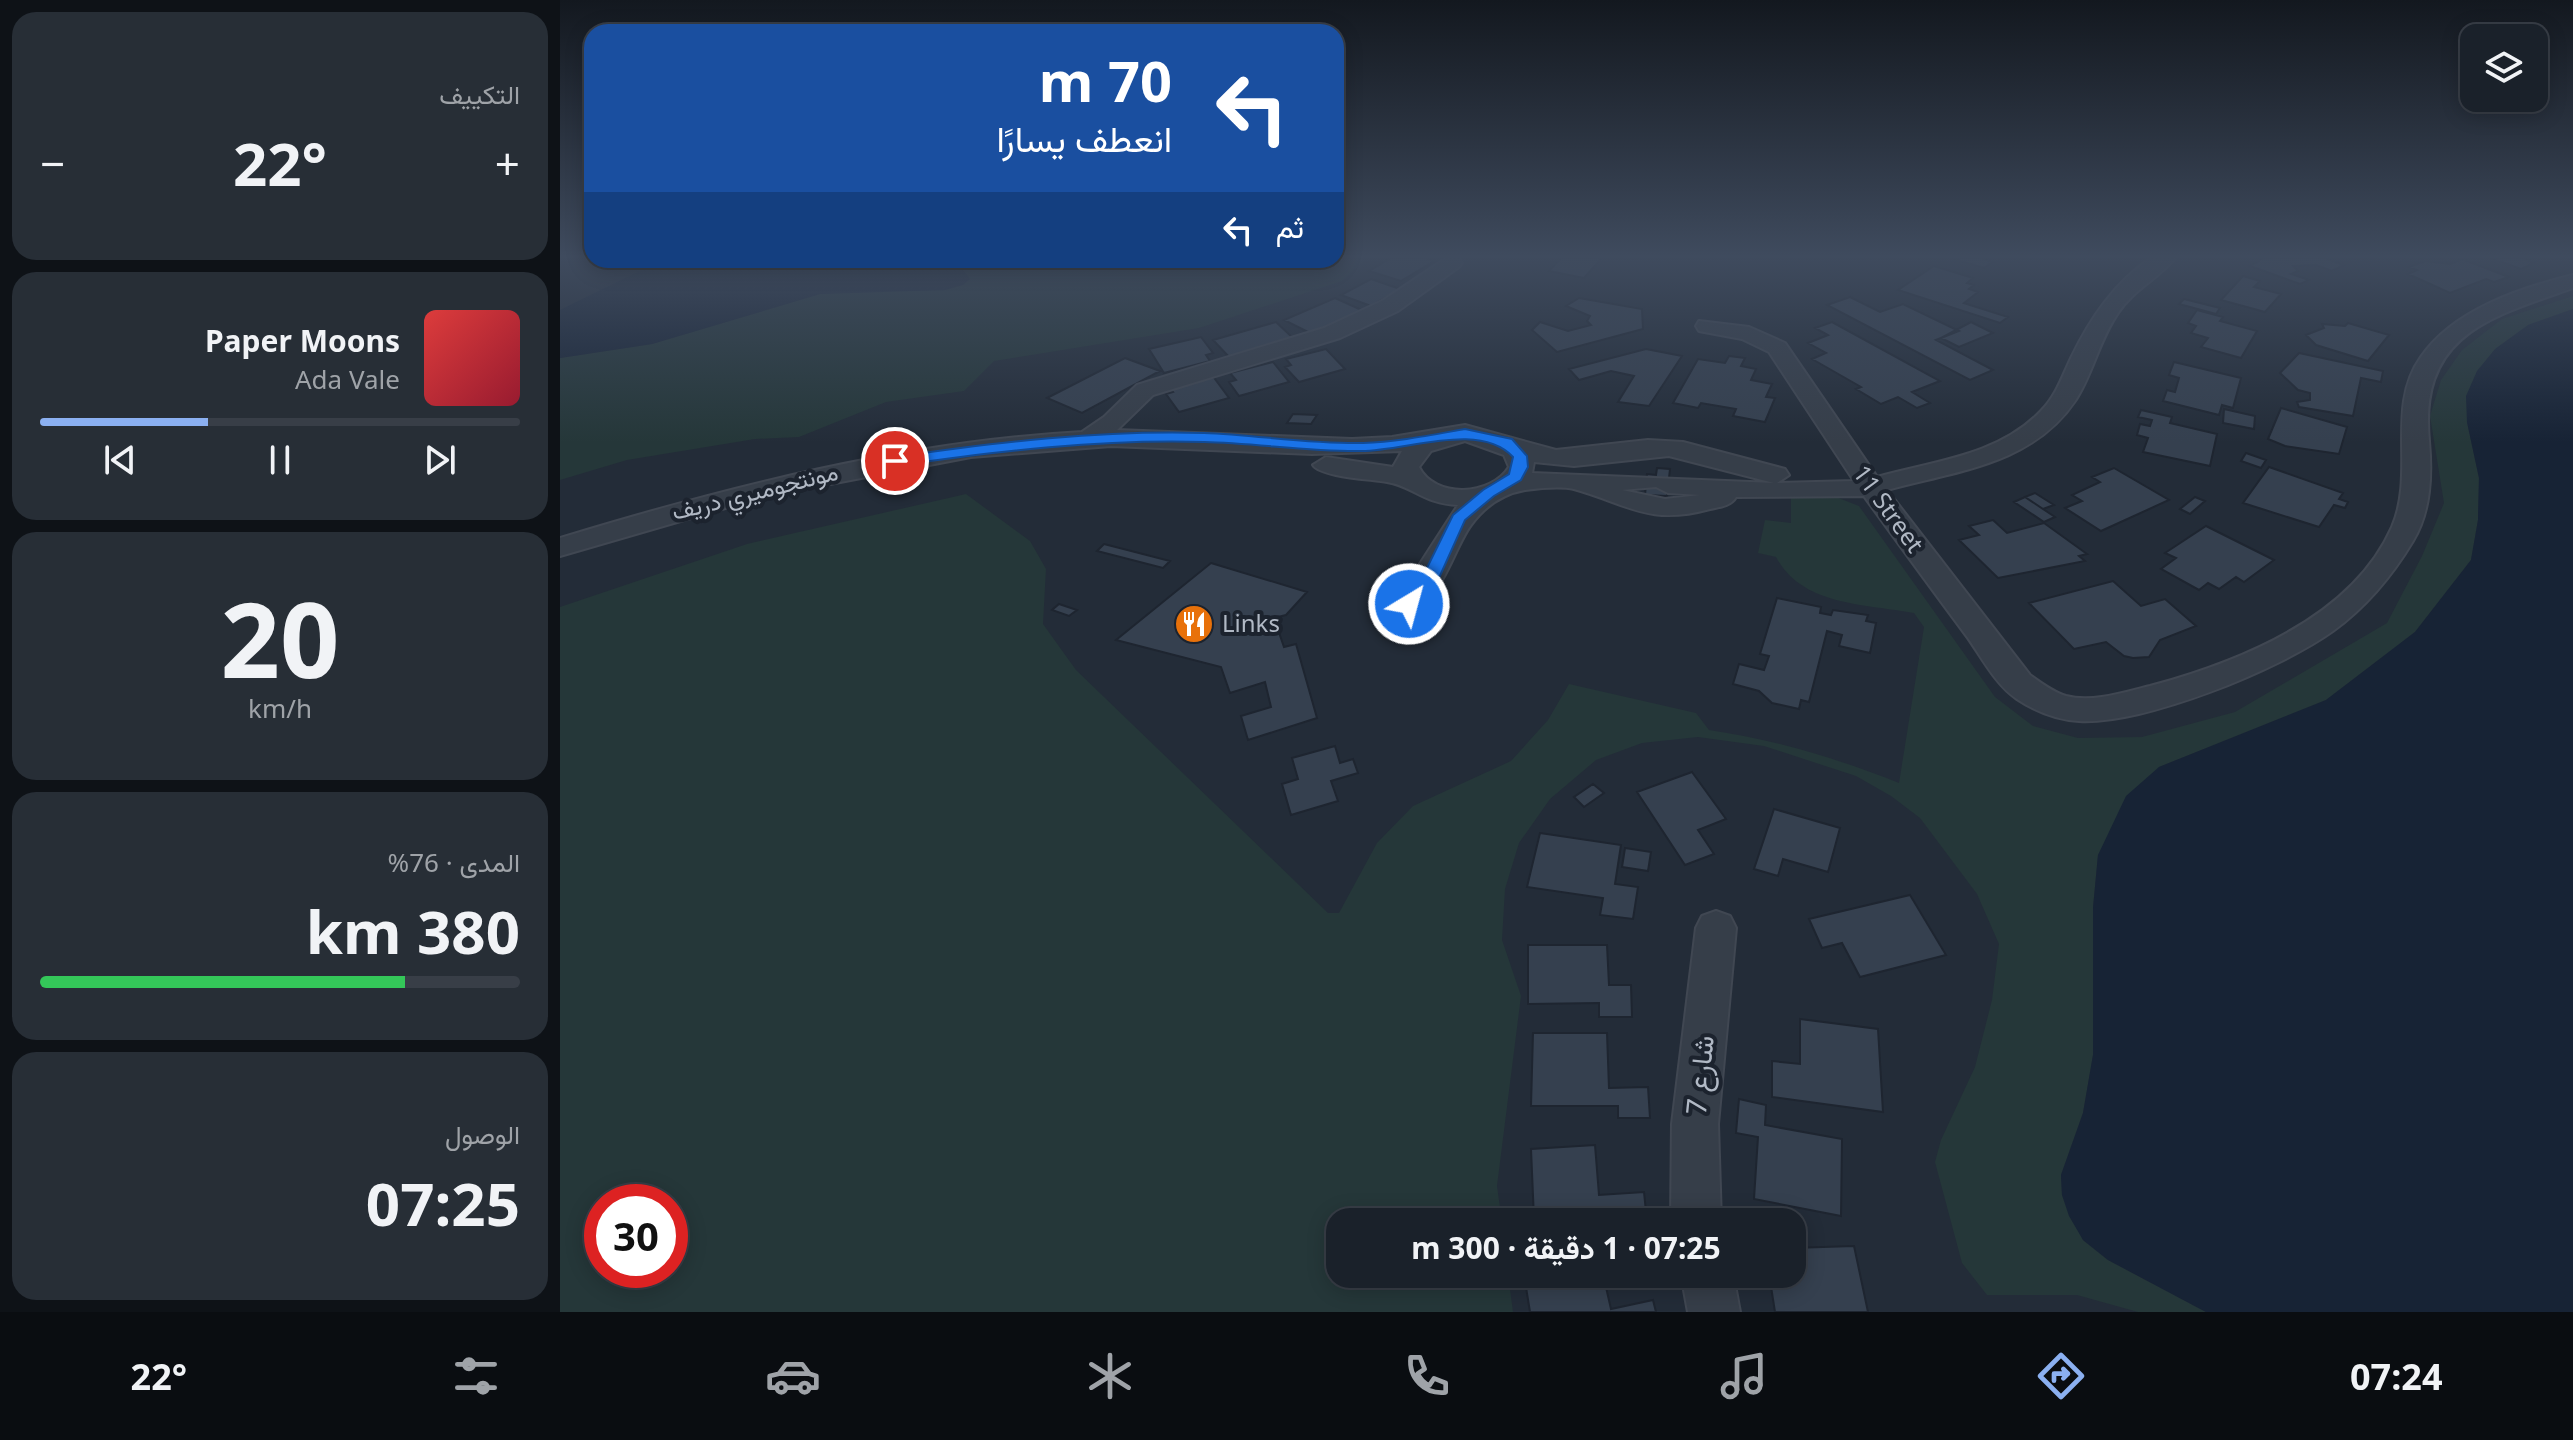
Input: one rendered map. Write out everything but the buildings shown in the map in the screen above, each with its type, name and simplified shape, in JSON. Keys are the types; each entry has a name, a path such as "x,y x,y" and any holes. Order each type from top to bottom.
{"street":[{"path":"1089,439 1145,390 1162,382 1262,357 1362,319"},
{"path":"1577,481 1646,507 1746,490 1878,481 1990,455 2024,438 2049,418 2065,397 2101,319"},
{"name":"11 Street","path":"1707,326 1752,334 1778,347 1878,481 2008,672 2032,694 2066,708 2103,708 2222,676 2278,650 2346,605 2378,572 2400,538 2413,503 2418,469 2413,407 2418,382 2444,342 2478,319"},
{"path":"1123,410 1124,423 1144,437"},
{"name":"مونتجوميري دريف","path":"560,547 657,516 854,468 974,449 1089,439 1144,437 1361,447 1480,434 1549,459 1569,460 1651,447 1673,448 1746,470 1788,477 1878,481"},
{"path":"1432,440 1410,456 1406,467 1435,516 1442,549"},
{"path":"1409,604 1431,578 1459,518 1521,467 1520,456 1513,447"},
{"name":"مونتجوميري دريف","path":"560,568 758,509 851,489 997,467 1109,459 1187,458 1349,467 1414,482 1451,497 1538,480 1657,484 1703,496"},
{"path":"1703,496 1708,458"},
{"name":"شارع 7","path":"1696,1208 1695,1124 1716,928"},
{"path":"1710,1288 1714,1312"}],"shaded area":[{"path":"735,319 1226,319 1199,328 994,361 964,391 886,402 799,437 755,439 627,460 560,480 560,358 652,344"},
{"path":"2502,319 2544,319 2528,325 2467,422 2479,478 2478,520 2471,560 2415,632 2326,700 2159,767 2098,855 2093,908 2093,1055 2083,1113 2061,1175 2062,1195 2083,1240 2108,1260 2206,1312 2138,1312 2077,1295 1987,1295 1962,1263 1935,1162 1941,1140 1975,1067 1992,1000 1999,944 1977,894 1920,818 1891,796 1856,776 1764,746 1698,737 1642,743 1596,760 1550,799 1519,843 1505,889 1502,940 1521,996 1497,1186 1500,1208 1326,1208 1326,1288 1510,1288 1513,1312 560,1312 560,607 747,544 966,494 1030,541 1046,569 1043,624 1076,670 1328,913 1339,913 1377,843 1413,806 1511,761 1548,720 1569,684 1696,713 1709,730 1806,751 1899,783 1924,627 1914,613 1856,604 1818,594 1787,573 1776,557 1758,553 1765,520 1791,523 1791,497 1836,497 1859,506 1995,697 2033,726 2078,738 2142,737 2235,712 2387,623 2422,556 2444,503 2430,416 2441,380 2462,350"}],"water":[{"path":"560,319 735,319 652,344 560,358"},
{"path":"2544,319 2573,319 2573,1312 2206,1312 2108,1260 2083,1240 2069,1216 2062,1195 2061,1175 2083,1113 2093,1055 2093,908 2098,855 2126,796 2159,767 2326,700 2415,632 2471,560 2478,520 2479,478 2467,422 2466,396 2477,371 2495,349 2528,325"}],"place":[{"name":"Links","path":"1194,624"}],"route":[{"path":"895,461 1003,446 1144,437 1204,437 1361,447 1409,444 1465,433 1506,442 1520,456 1521,467 1515,477 1488,493 1459,518 1449,533 1431,578 1409,604"}]}
